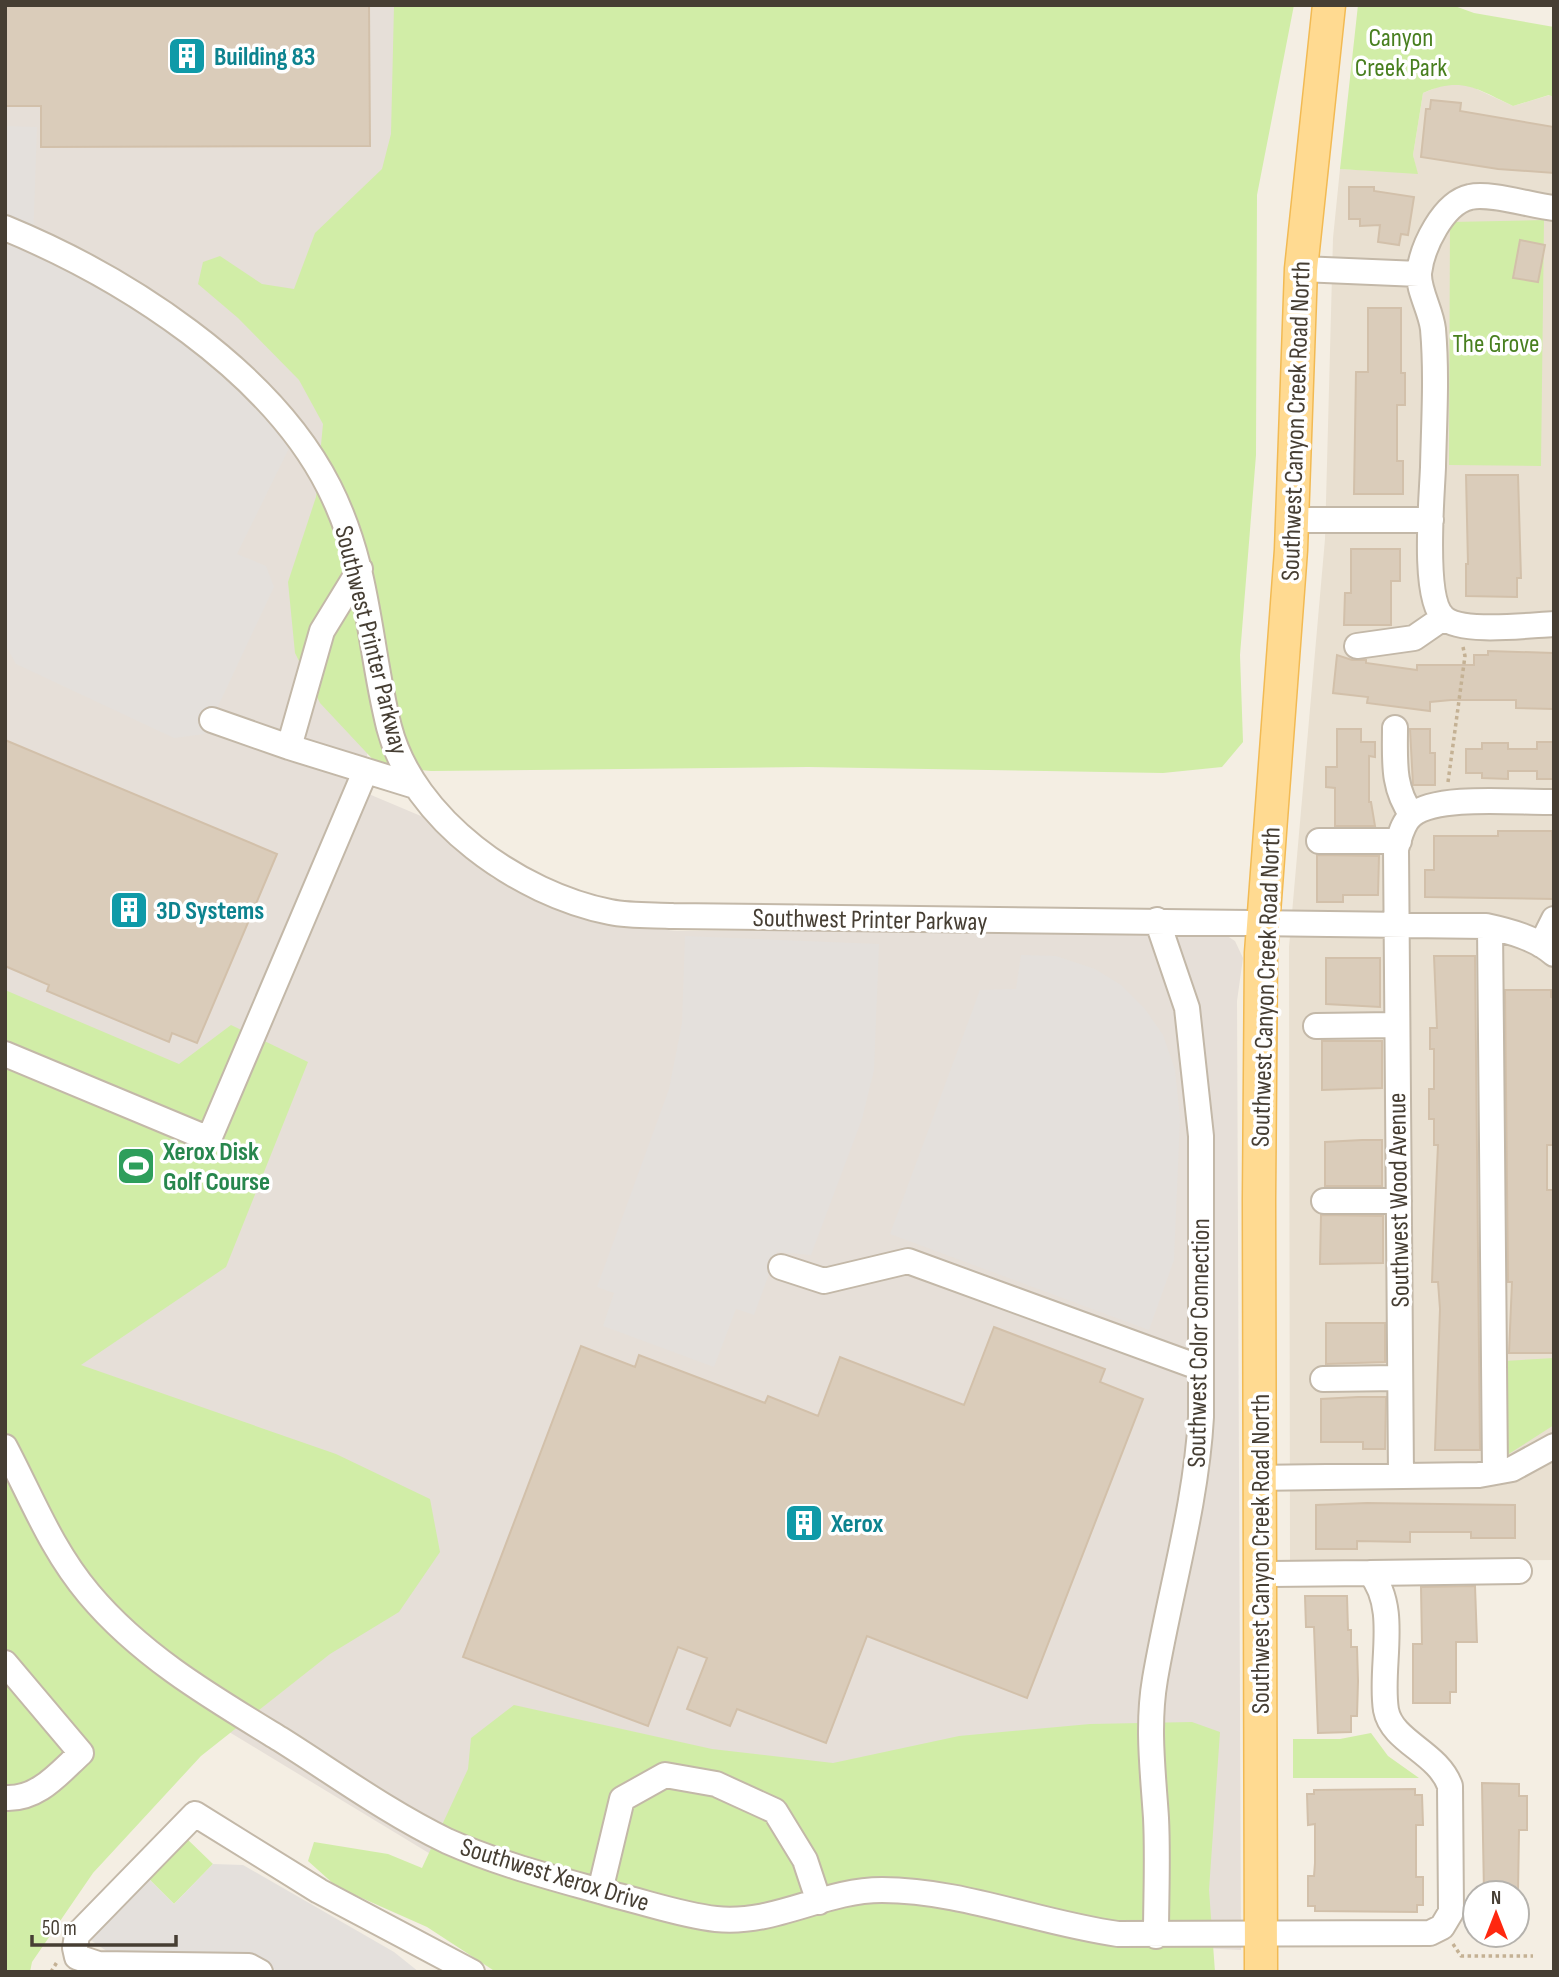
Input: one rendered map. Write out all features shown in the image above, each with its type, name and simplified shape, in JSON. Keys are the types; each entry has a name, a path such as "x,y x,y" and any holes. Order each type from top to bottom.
{"main road":[{"name":"Southwest Canyon Creek Road North","path":"1261,1972 1259,1060 1264,921 1292,520 1301,269 1329,5"}],"street":[{"path":"1451,622 1434,601 1431,520 1436,371 1433,325 1419,274 1433,232 1443,214 1456,203 1471,197 1487,197 1554,208"},
{"name":"Southwest Printer Parkway","path":"5,228 90,271 178,323 258,390 284,418 328,486 346,525 360,569 389,725 404,768 415,786 454,830 481,852 558,896 608,912 688,917 1264,921 1490,927 1548,950"},
{"path":"1301,269 1419,274"},
{"path":"1292,520 1431,520"},
{"path":"289,747 322,631 360,569"},
{"path":"1357,646 1413,638 1451,622 1496,627 1554,624"},
{"path":"212,720 365,772 415,786"},
{"path":"1395,728 1395,782 1401,801 1412,815"},
{"path":"5,1054 209,1139 365,772"},
{"path":"1319,841 1399,841 1402,828 1412,815 1428,807 1446,804 1554,802"},
{"name":"Southwest Wood Avenue","path":"1399,841 1395,924 1401,1475"},
{"path":"1548,950 1554,919"},
{"name":"Southwest Color Connection","path":"1156,1936 1156,1818 1150,1726 1163,1635 1180,1569 1199,1458 1201,1368 1201,1136 1197,1078 1187,1008 1157,920"},
{"path":"1490,927 1496,1472"},
{"path":"1316,1026 1396,1026"},
{"path":"1324,1201 1399,1201"},
{"path":"781,1267 824,1281 908,1261 1201,1368"},
{"path":"1323,1379 1400,1378"},
{"path":"1259,1478 1496,1472 1527,1462 1554,1446"},
{"name":"Southwest Xerox Drive","path":"5,1447 43,1526 65,1563 116,1623 173,1671 444,1839 490,1859 600,1891 716,1919 747,1920 778,1915 819,1902 876,1890 910,1890 1073,1928 1156,1936 1430,1933 1442,1927"},
{"path":"1261,1574 1519,1571"},
{"path":"1370,1573 1379,1584 1384,1603 1386,1711 1394,1729 1435,1760 1445,1771 1450,1786 1451,1912 1442,1927"},
{"path":"5,1662 81,1753 41,1789 20,1799 5,1798"},
{"path":"600,1891 622,1799 665,1775 716,1784 775,1811 805,1860 819,1902"},
{"path":"260,1972 249,1966 173,1968 84,1962 77,1957 77,1935 195,1814 319,1891 472,1972"}],"path":[{"path":"1446,804 1465,656 1451,622"},
{"path":"1442,1927 1461,1955 1533,1955"}],"shaded area":[{"name":"Xerox","path":"5,5 431,5 364,792 454,830 492,878 591,922 677,931 1218,930 1235,941 1243,958 1237,1001 1241,1950 1019,1939 437,1858 168,1695 5,1510"},
{"path":"1448,83 1468,85 1513,106 1550,95 1554,97 1554,1560 1290,1563 1289,947 1325,539 1333,238 1340,169 1417,173 1413,155 1423,93"},
{"path":"5,126 37,127 33,242 178,323 296,434 237,554 266,566 274,587 205,734 174,738 16,664 5,644"},
{"path":"685,936 879,944 874,1070 862,1119 811,1255 777,1252 754,1315 736,1309 714,1367 603,1326 614,1293 597,1287 669,1089 682,1023"},
{"path":"1021,955 1056,956 1095,969 1121,985 1145,1009 1163,1035 1175,1070 1180,1118 1174,1260 1149,1330 890,1234 980,990 1016,989"},
{"path":"213,1864 243,1865 394,1952 419,1972 279,1972 243,1953 108,1952 86,1937 145,1875 174,1904"}],"green space":[{"path":"394,5 1294,5 1257,195 1256,455 1240,655 1243,742 1222,767 1163,773 808,767 431,771 379,766 320,703 295,653 288,582 316,497 323,424 299,380 238,318 198,284 203,262 220,256 262,284 294,289 315,233 382,169 391,134"},
{"name":"Canyon Creek Park","path":"1358,5 1452,5 1474,13 1554,27 1554,97 1549,95 1513,106 1469,87 1448,85 1437,88 1423,93 1413,155 1418,174 1340,169"},
{"name":"The Grove","path":"1544,220 1541,466 1449,465 1450,222"},
{"path":"5,990 179,1064 231,1025 308,1062 226,1267 81,1365 336,1454 430,1499 440,1552 399,1612 330,1654 201,1756 93,1873 32,1962 30,1972 5,1972"},
{"path":"1554,1358 1554,1425 1504,1457 1504,1361"},
{"path":"514,1705 712,1749 833,1763 959,1736 1090,1724 1192,1722 1220,1732 1209,1890 1215,1972 496,1972 427,1927 337,1887 308,1861 314,1842 388,1854 422,1868 468,1769 471,1738"},
{"path":"1371,1733 1388,1756 1419,1778 1293,1778 1293,1739 1340,1739"},
{"path":"184,1836 213,1864 174,1904 145,1875"}],"building":[{"name":"Building 83","path":"5,5 369,5 370,146 41,147 41,106 5,106"},
{"path":"1431,100 1461,103 1460,111 1554,127 1554,173 1498,169 1421,157 1426,109 1430,109"},
{"path":"1349,187 1374,187 1374,191 1414,197 1408,235 1401,234 1399,245 1378,242 1380,225 1360,226 1360,219 1349,219"},
{"path":"1520,240 1545,245 1538,282 1513,278"},
{"path":"1368,308 1401,308 1401,373 1405,373 1405,405 1397,405 1397,461 1403,461 1403,494 1354,494 1356,372 1368,372"},
{"path":"1466,475 1518,475 1521,578 1517,578 1517,597 1466,596"},
{"path":"1351,549 1400,549 1400,581 1391,581 1391,625 1344,625 1345,593 1351,593"},
{"path":"1488,651 1553,653 1553,709 1516,708 1516,700 1451,700 1430,702 1430,711 1367,703 1368,697 1333,693 1337,655 1352,660 1366,660 1366,663 1417,670 1417,665 1474,665 1474,655 1488,655"},
{"path":"1337,729 1361,729 1361,742 1375,742 1375,757 1369,756 1369,802 1375,826 1335,826 1335,788 1326,787 1326,767 1337,767"},
{"path":"1410,729 1430,729 1430,753 1435,753 1435,785 1413,785"},
{"name":"3D Systems","path":"5,740 277,854 197,1043 172,1033 169,1042 47,991 49,985 5,966"},
{"path":"1537,742 1554,742 1554,779 1537,779 1537,771 1508,771 1508,779 1482,778 1482,773 1466,773 1466,749 1482,749 1482,743 1508,743 1508,749 1537,749"},
{"path":"1498,831 1552,831 1554,899 1425,897 1425,870 1434,870 1434,836 1498,836"},
{"path":"1317,855 1379,856 1378,895 1343,895 1343,902 1317,902"},
{"path":"1434,956 1475,956 1480,1450 1435,1450 1440,1309 1438,1282 1432,1282 1438,1145 1434,1145 1434,1119 1429,1119 1429,1089 1434,1089 1434,1049 1430,1049 1430,1028 1437,1028"},
{"path":"1326,958 1380,958 1380,1007 1326,1004"},
{"path":"1505,990 1551,990 1551,997 1554,998 1554,1145 1547,1145 1547,1190 1554,1190 1554,1353 1509,1353 1512,1282 1508,1282"},
{"path":"1322,1041 1382,1041 1382,1088 1322,1090"},
{"path":"1382,1140 1382,1186 1325,1186 1325,1142"},
{"path":"1321,1215 1383,1216 1383,1263 1320,1264"},
{"path":"1326,1323 1385,1323 1385,1362 1326,1364"},
{"name":"Xerox","path":"994,1327 1105,1369 1100,1382 1143,1399 1027,1698 867,1636 826,1743 737,1709 730,1726 687,1709 707,1658 678,1647 648,1726 463,1657 581,1346 635,1367 639,1355 765,1403 768,1396 818,1416 840,1357 964,1405"},
{"path":"1386,1397 1385,1449 1363,1449 1363,1442 1321,1442 1321,1399"},
{"path":"1316,1505 1515,1505 1515,1538 1471,1538 1471,1532 1410,1532 1410,1542 1357,1541 1357,1549 1316,1549"},
{"path":"1475,1586 1477,1642 1456,1642 1456,1692 1450,1692 1450,1703 1413,1703 1413,1644 1422,1644 1421,1587"},
{"path":"1305,1596 1347,1596 1351,1647 1357,1647 1358,1681 1357,1716 1351,1716 1351,1732 1318,1733 1314,1627 1306,1627"},
{"path":"1482,1783 1519,1784 1519,1796 1527,1796 1527,1830 1519,1830 1518,1879 1484,1879"},
{"path":"1415,1789 1415,1795 1422,1795 1423,1825 1416,1825 1416,1877 1423,1877 1423,1905 1417,1905 1417,1912 1315,1911 1315,1906 1308,1906 1308,1876 1314,1876 1315,1824 1308,1825 1307,1794 1314,1794 1314,1790"}],"place":[{"name":"Building 83","path":"187,56"},
{"name":"3D Systems","path":"129,910"},
{"name":"Xerox Disk Golf Course","path":"136,1166"},
{"name":"Xerox","path":"804,1523"}]}
